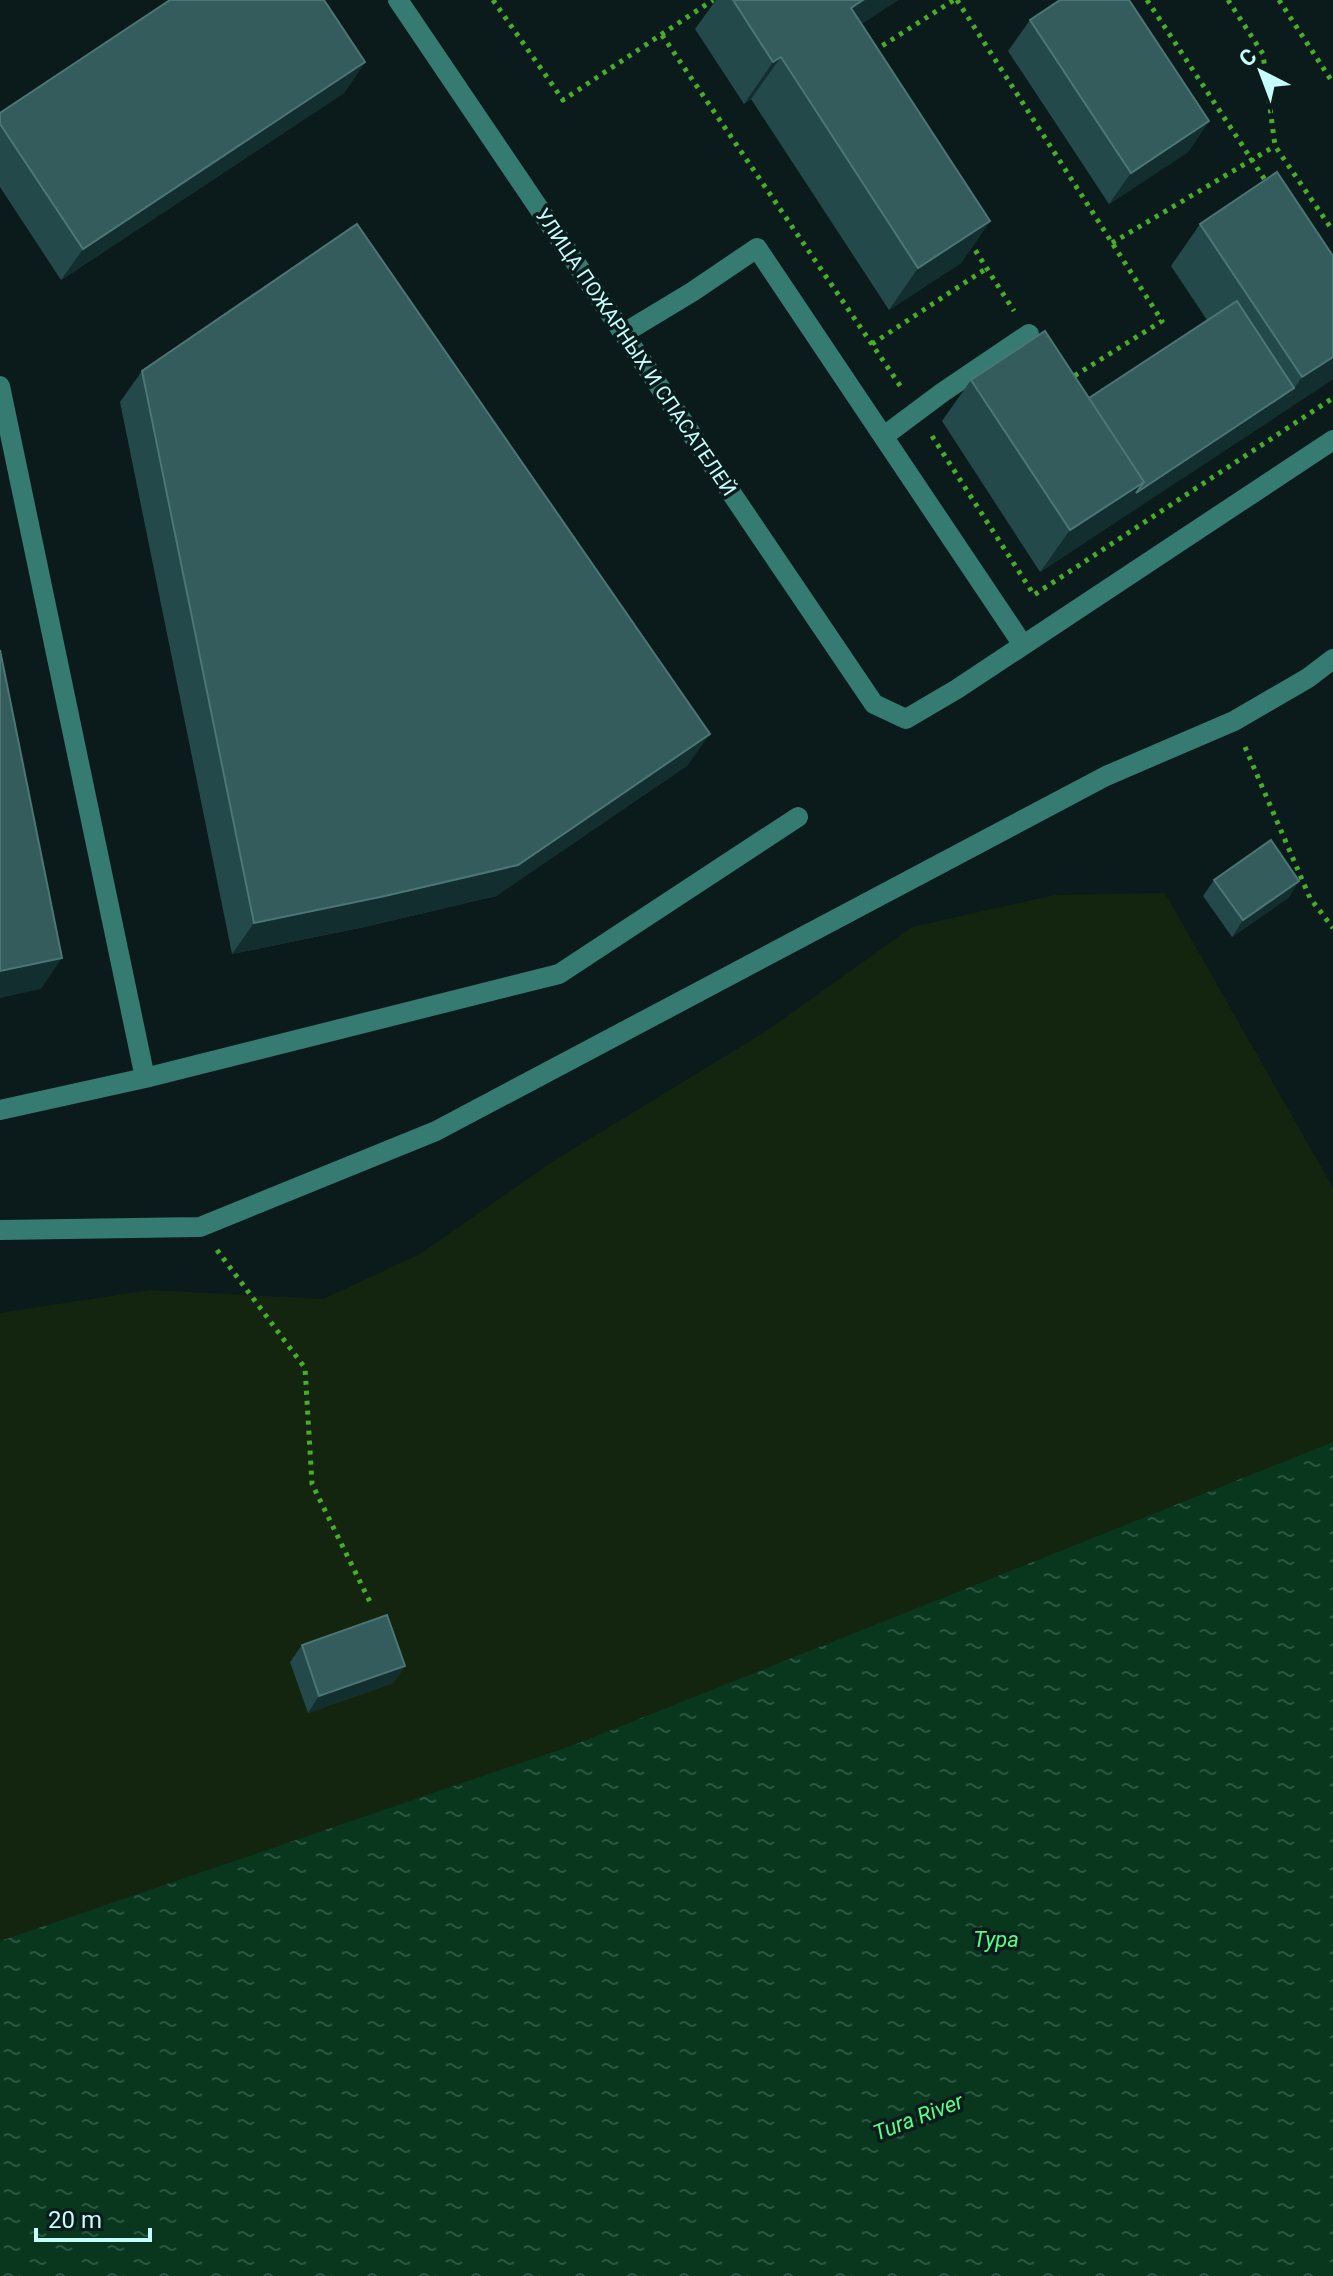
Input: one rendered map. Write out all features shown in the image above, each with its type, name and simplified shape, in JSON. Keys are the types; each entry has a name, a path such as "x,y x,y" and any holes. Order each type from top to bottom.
{"street":[{"name":"УЛИЦА ПОЖАРНЫХ И СПАСАТЕЛЕЙ","path":"398,0 874,704 906,719 1023,645"},
{"path":"624,333 757,248 1023,645 1333,440"},
{"path":"884,436 1029,334"},
{"path":"0,386 145,1078"},
{"path":"1,1230 200,1227 436,1131 1106,776 1234,721 1308,678 1333,659"},
{"path":"0,1110 145,1078 559,974 798,817"}],"path":[{"path":"493,0 563,100 713,0"},
{"path":"868,55 955,0 1162,321 1062,384"},
{"path":"1228,0 1263,54 1275,146 1333,231"},
{"path":"1279,0 1333,83"},
{"path":"1150,2 1267,184"},
{"path":"1112,243 1275,146"},
{"path":"962,229 1029,334"},
{"path":"872,344 987,268"},
{"path":"1234,721 1310,898 1333,928"},
{"path":"200,1227 305,1368 312,1484 370,1602"}],"shaded area":[{"path":"1165,893 1333,1188 1333,1442 576,1744 0,1941 0,1313 150,1290 323,1299 420,1254 552,1162 765,1032 912,927 1055,895"}],"water":[{"name":"Тура","path":"1333,1442 1333,2276 0,2276 0,1941 576,1744"}],"building":[{"path":"170,0 324,0 365,62 83,249 0,124 0,113"},
{"path":"733,0 863,0 851,8 990,221 918,268 781,57 773,62"},
{"path":"1060,0 1129,0 1209,121 1131,173 1030,20"},
{"path":"1277,172 1333,256 1333,357 1302,377 1200,224"},
{"path":"357,224 710,734 518,865 254,923 142,371"},
{"path":"1237,301 1294,388 1136,493 1144,482 1089,398"},
{"path":"1045,331 1144,482 1070,530 971,380"},
{"path":"0,650 62,958 0,971"},
{"path":"1271,840 1299,881 1243,920 1214,880"},
{"path":"387,1615 405,1666 319,1696 302,1645"}],"water label":[{"name":"Tura River","path":"918,2117"}]}
